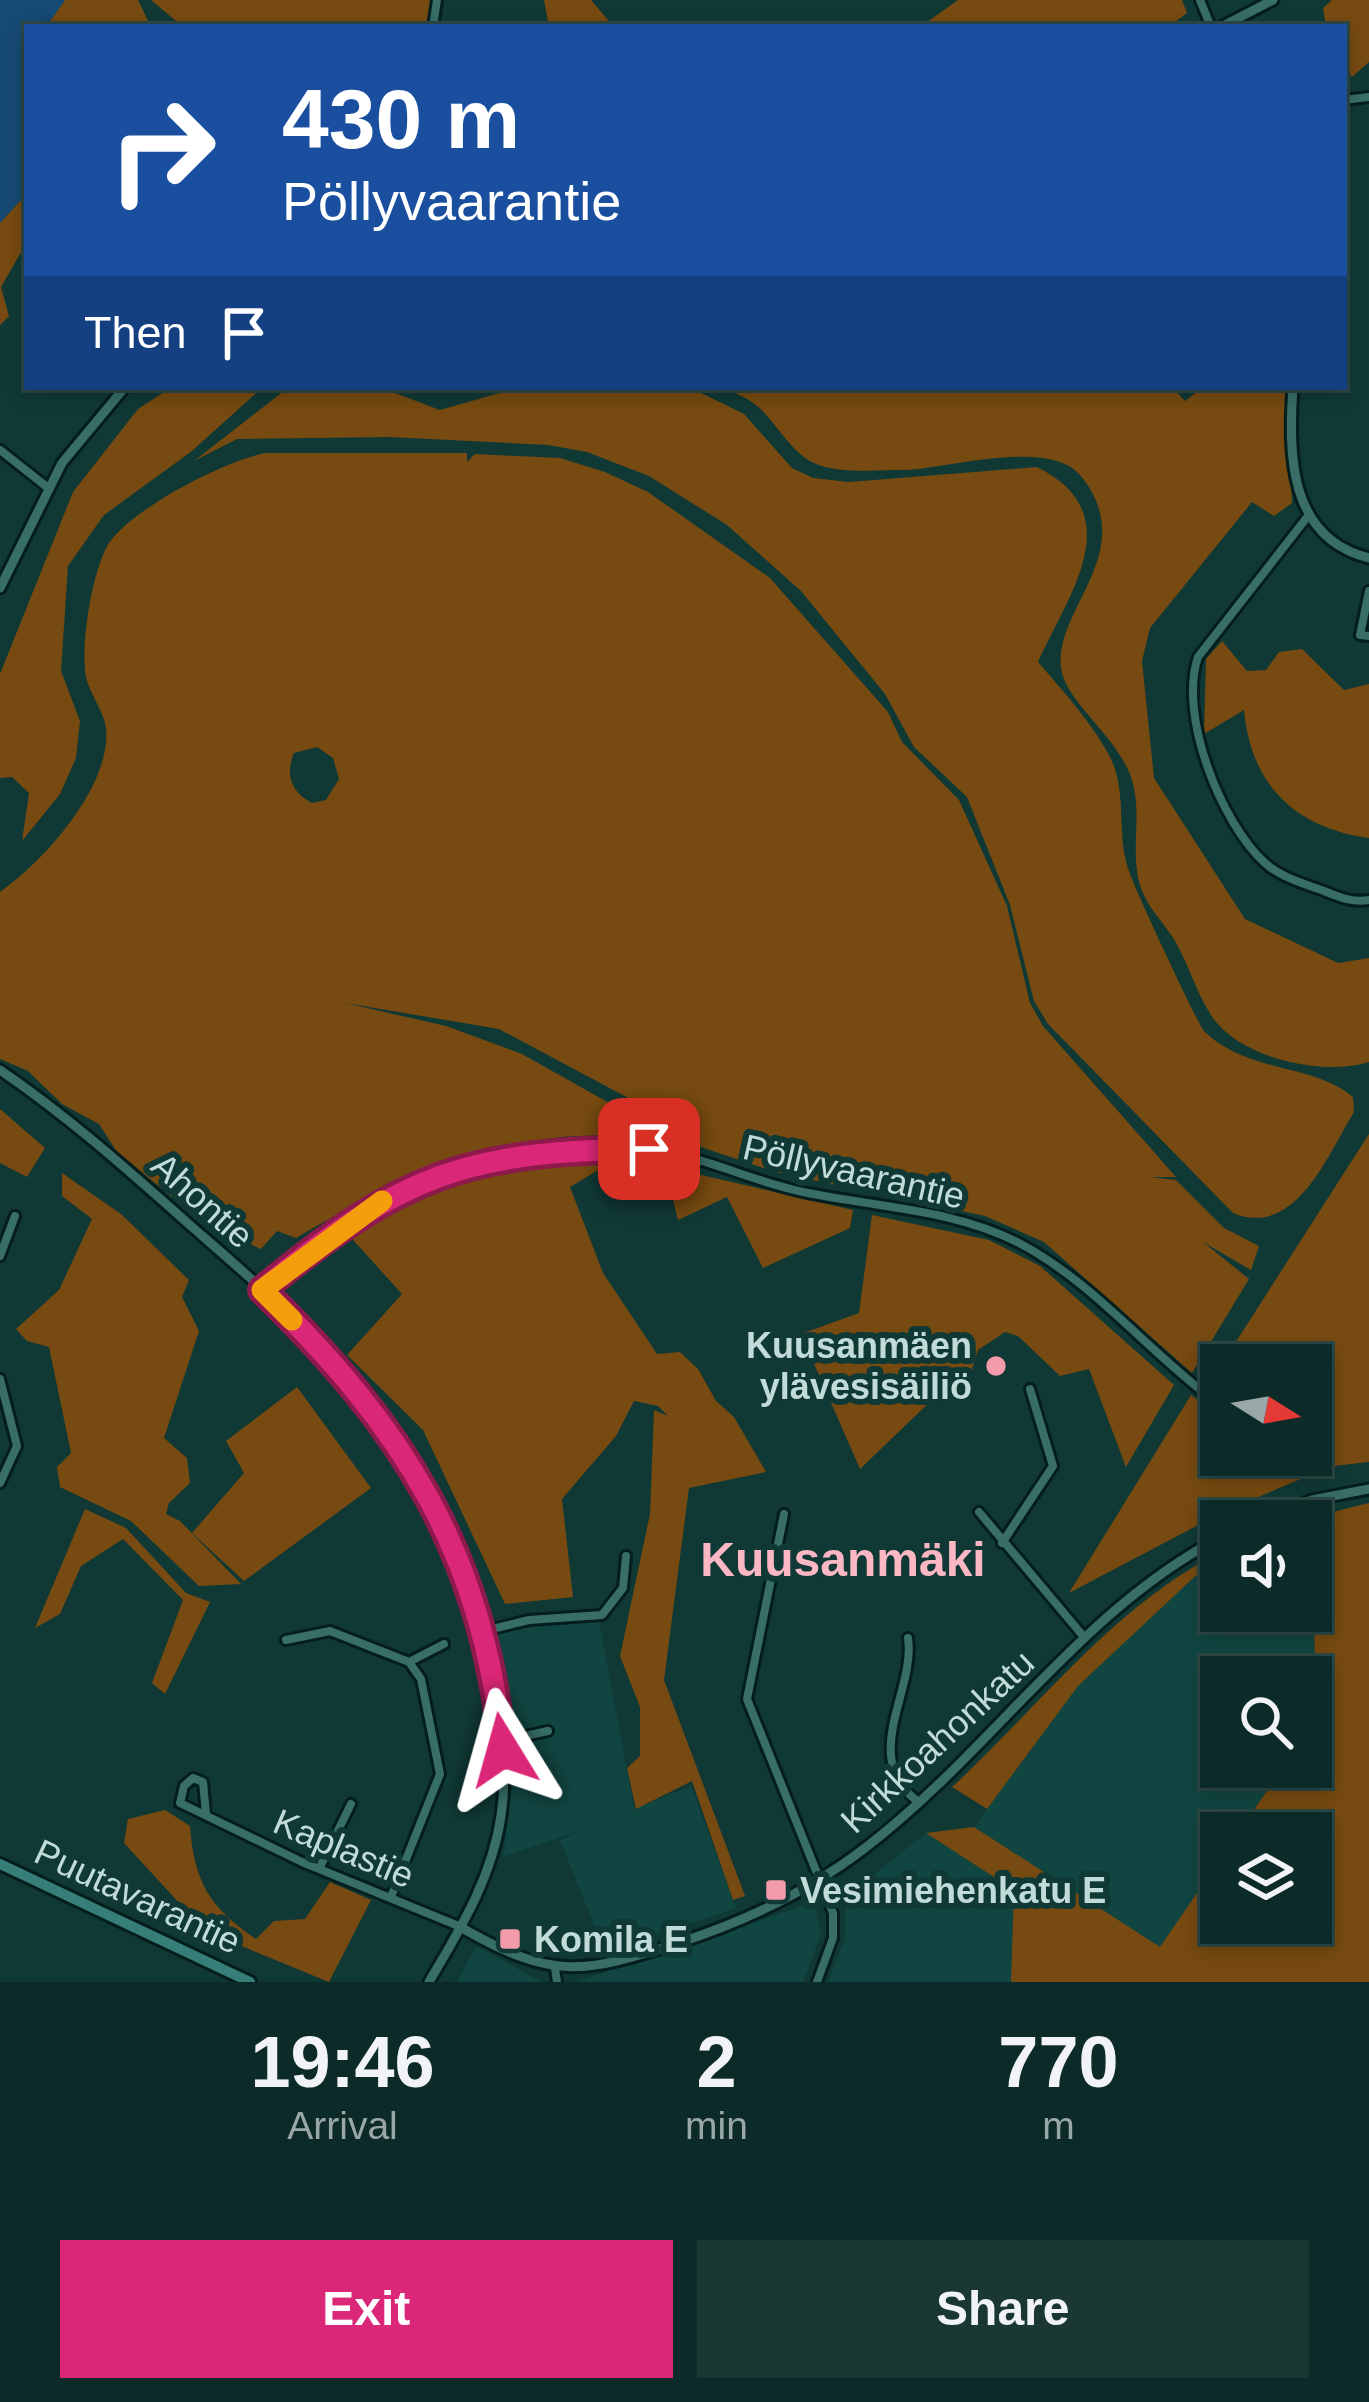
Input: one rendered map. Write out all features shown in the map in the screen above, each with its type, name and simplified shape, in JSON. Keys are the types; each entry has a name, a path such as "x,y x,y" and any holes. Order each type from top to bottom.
{"main road":[{"name":"Puutavarantie","path":"0,1864 250,1982"}],"street":[{"path":"1227,24 1273,0"},
{"path":"0,588 47,487 78,439 121,390"},
{"path":"1293,390 1294,478 1308,516 1329,539 1369,558"},
{"path":"0,451 47,487"},
{"path":"1308,516 1246,603 1198,657 1194,683 1199,748 1244,834 1271,868 1345,899 1369,900"},
{"path":"1368,601 1358,626 1360,634 1369,636"},
{"name":"Ahontie","path":"0,1070 64,1113 332,1358 409,1456 457,1556 480,1632 502,1741 498,1834 463,1928 429,1982"},
{"name":"Pöllyvaarantie","path":"262,1290 347,1222 424,1179 519,1153 649,1149 802,1192 950,1219 1016,1241 1051,1261 1200,1389"},
{"path":"0,1256 15,1216"},
{"path":"0,1379 16,1446 0,1483"},
{"path":"1002,1543 1053,1466 1030,1389"},
{"path":"1325,1500 1369,1489"},
{"path":"979,1512 1084,1637"},
{"path":"784,1514 747,1699 821,1879 834,1925 818,1982"},
{"name":"Kirkkoahonkatu","path":"555,1968 588,1969 725,1927 821,1879 869,1845 1148,1581 1200,1550"},
{"path":"480,1632 529,1620 602,1615 623,1588 626,1556"},
{"path":"286,1640 331,1630 409,1662 424,1688 440,1774 392,1897"},
{"path":"908,1638 890,1741 897,1775 916,1801"},
{"path":"409,1662 444,1644"},
{"path":"502,1741 548,1732"},
{"name":"Kaplastie","path":"206,1814 203,1782 193,1778 180,1802 319,1869 463,1928"},
{"path":"319,1869 350,1804"},
{"path":"463,1928 555,1968 557,1982"}],"shaded area":[{"path":"0,0 65,0 48,24 24,24 24,196 0,223"},
{"path":"65,0 138,0 150,24 48,24"},
{"path":"151,0 431,0 427,24 179,24"},
{"path":"544,0 591,0 611,24 548,24"},
{"path":"958,0 1182,0 1187,13 1172,24 924,24"},
{"path":"1332,0 1369,0 1369,62 1352,77 1347,68 1347,24 1326,24 1323,8"},
{"path":"24,196 24,247 1,287 9,316 0,325 0,223"},
{"path":"167,390 260,390 192,451 104,515 68,566 61,671 80,721 76,758 60,794 22,841 29,793 12,777 0,778 0,674 73,492 138,409"},
{"path":"285,390 387,390 440,410 510,390 695,390 744,414 792,468 813,478 849,482 1037,467 1065,486 1081,508 1087,531 1076,582 1038,662 1110,757 1118,783 1127,865 1204,1031 1240,1055 1319,1078 1353,1097 1354,1112 1321,1169 1292,1204 1275,1214 1255,1218 1233,1213 1048,1024 1034,1001 1010,905 967,797 914,747 885,694 801,591 727,525 649,476 587,452 548,445 389,437 237,439 194,461"},
{"path":"729,390 1175,390 1185,401 1199,390 1287,390 1292,503 1274,516 1252,502 1150,628 1142,661 1154,778 1245,919 1338,963 1369,958 1369,1062 1306,1065 1241,1043 1211,1015 1175,941 1144,895 1136,864 1136,800 1129,771 1062,673 1061,650 1099,557 1102,531 1097,504 1081,476 1046,458 1022,457 904,470 834,469 797,451 756,405"},
{"path":"265,453 467,453 467,462 475,454 560,458 648,492 770,578 888,712 902,742 959,800 1007,906 1030,1003 1043,1026 1176,1177 1150,1177 1176,1180 1224,1228 1259,1246 1251,1270 1203,1242 1249,1279 1210,1344 1200,1344 1200,1360 1192,1373 1044,1242 985,1216 775,1172 674,1138 670,1122 660,1115 499,1029 345,1003 446,1026 522,1054 659,1131 652,1140 557,1137 466,1157 379,1193 296,1238 277,1231 261,1249 247,1243 237,1250 117,1152 99,1124 62,1104 28,1071 0,1059 0,892 36,862 71,820 98,774 105,750 105,722 88,684 85,663 97,571 121,529 158,501 204,476","holes":["317,747 333,758 339,779 326,800 312,803 292,782 294,753"]},
{"path":"1222,641 1247,671 1266,670 1279,652 1302,649 1344,690 1369,684 1369,838 1320,824 1282,799 1256,761 1244,710 1204,734 1206,659"},
{"path":"0,1109 45,1148 27,1177 0,1163"},
{"path":"1369,1134 1369,1462 1332,1466 1332,1344 1234,1344"},
{"path":"558,1157 620,1157 570,1187 603,1273 657,1354 680,1352 698,1369 766,1472 689,1488 664,1680 745,1896 733,1900 692,1781 636,1809 627,1768 640,1756 640,1707 620,1656 650,1514 654,1410 668,1416 658,1406 634,1401 616,1436 562,1499 573,1597 505,1604 423,1430 347,1355 402,1294 345,1231 447,1182 501,1166"},
{"path":"684,1171 853,1210 850,1228 763,1268 727,1197 678,1220 672,1196"},
{"path":"62,1173 121,1214 189,1280 182,1297 199,1331 164,1438 187,1458 190,1483 169,1503 166,1514 180,1521 241,1584 199,1586 131,1521 60,1487 57,1467 71,1453 49,1347 27,1341 16,1329 59,1290 92,1219 62,1196"},
{"path":"872,1215 989,1240 1040,1266 1174,1385 1126,1467 1089,1369 1060,1376 1018,1336 1005,1332 978,1350 967,1384 936,1396 860,1469 801,1334 859,1313"},
{"path":"297,1387 371,1488 244,1581 192,1533 244,1473 226,1441"},
{"path":"1191,1395 1200,1402 1200,1476 1303,1478 1251,1500 1200,1500 1200,1524 1069,1593"},
{"path":"1369,1503 1369,1982 1011,1982 1014,1890 926,1833 974,1827 1160,1947 1200,1889 1200,1944 1332,1944 1332,1812 1252,1812 1269,1788 1332,1788 1332,1656 1315,1656 1314,1632 1332,1632 1332,1512"},
{"path":"85,1509 126,1528 186,1593 210,1602 165,1694 152,1683 183,1600 123,1539 81,1566 60,1614 35,1628"},
{"path":"1200,1564 1200,1572 1078,1686 987,1809 952,1787 1079,1659"},
{"path":"1200,1571 1200,1632 1314,1632 1315,1656 1200,1656 1200,1788 1269,1788 1252,1812 1200,1812 1200,1889 1160,1948 974,1827 1078,1686"},
{"path":"599,1620 634,1809 691,1786 736,1908 605,1952 560,1840 585,1829 503,1857 514,1769 490,1632"},
{"path":"165,1810 190,1826 207,1892 256,1939 274,1921 305,1919 330,1882 371,1900 329,1982 205,1931 124,1843 128,1819"},
{"path":"926,1833 1015,1890 1011,1982 828,1982 845,1939 846,1897"},
{"path":"814,1902 821,1934 803,1982 576,1982"},
{"path":"476,1946 542,1982 457,1982"}],"slow traffic":[{"path":"292,1320 262,1290 347,1222 382,1201"}],"place":[{"name":"Kuusanmäen ylävesisäiliö","path":"996,1366"},
{"name":"Vesimiehenkatu E","path":"776,1890"},
{"name":"Komila E","path":"510,1939"}],"district":[{"name":"Kuusanmäki","path":"843,1559"}],"route":[{"path":"503,1750 495,1692 462,1568 409,1456 332,1358 262,1290 347,1222 424,1179 519,1153 649,1149"}]}
